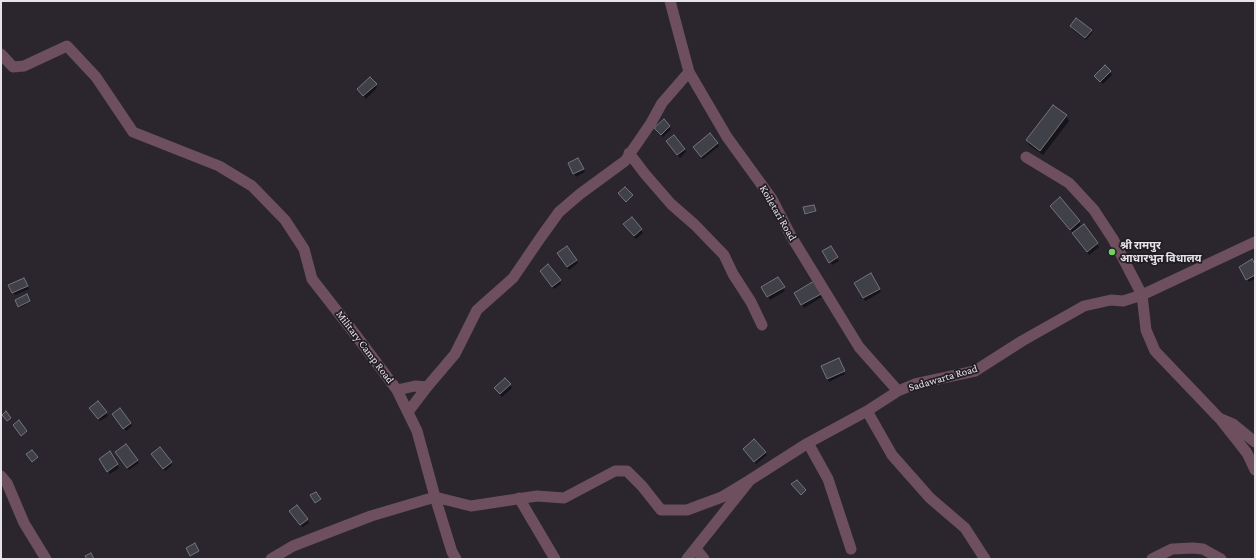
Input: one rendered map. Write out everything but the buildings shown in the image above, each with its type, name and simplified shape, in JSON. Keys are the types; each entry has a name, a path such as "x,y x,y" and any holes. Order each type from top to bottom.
{"street":[{"name":"Koiletari Road","path":"670,1 689,72 727,137 772,199 791,236 859,347 898,392"},
{"name":"Military Camp Road","path":"1,54 13,67 24,66 67,46 96,77 133,132 218,166 252,186 285,220 304,249 312,279 397,390 417,431 435,497 452,552 456,559"},
{"path":"408,412 455,354 478,310 514,278 541,237 560,212 580,194 625,161 629,153 651,123 662,103 689,72"},
{"path":"629,153 671,204 695,225 724,255 762,325"},
{"path":"1026,157 1069,183 1094,210 1113,238 1142,295 1146,330 1155,351 1219,418 1247,453 1255,470"},
{"name":"Sadawarta Road","path":"687,559 750,480 808,443 867,411 898,392 915,384 975,371 1022,341 1084,306 1111,300 1123,301 1142,295 1255,242"},
{"path":"397,390 415,386 427,387"},
{"path":"867,411 892,455 930,498 965,528 985,559"},
{"path":"1219,418 1233,424 1255,442"},
{"path":"808,443 828,478 851,549"},
{"path":"271,559 293,546 371,516 435,497 471,506 536,496 564,498 615,471 627,471 661,510 687,510 722,496 750,480"},
{"path":"1,476 7,483 24,523 46,559"},
{"path":"519,498 555,559"},
{"path":"1152,559 1172,549 1193,548 1203,549 1221,559"},
{"path":"696,549 704,559"}],"place":[{"name":"श्री रामपुर आधारभुत विधालय","path":"1112,252"}]}
